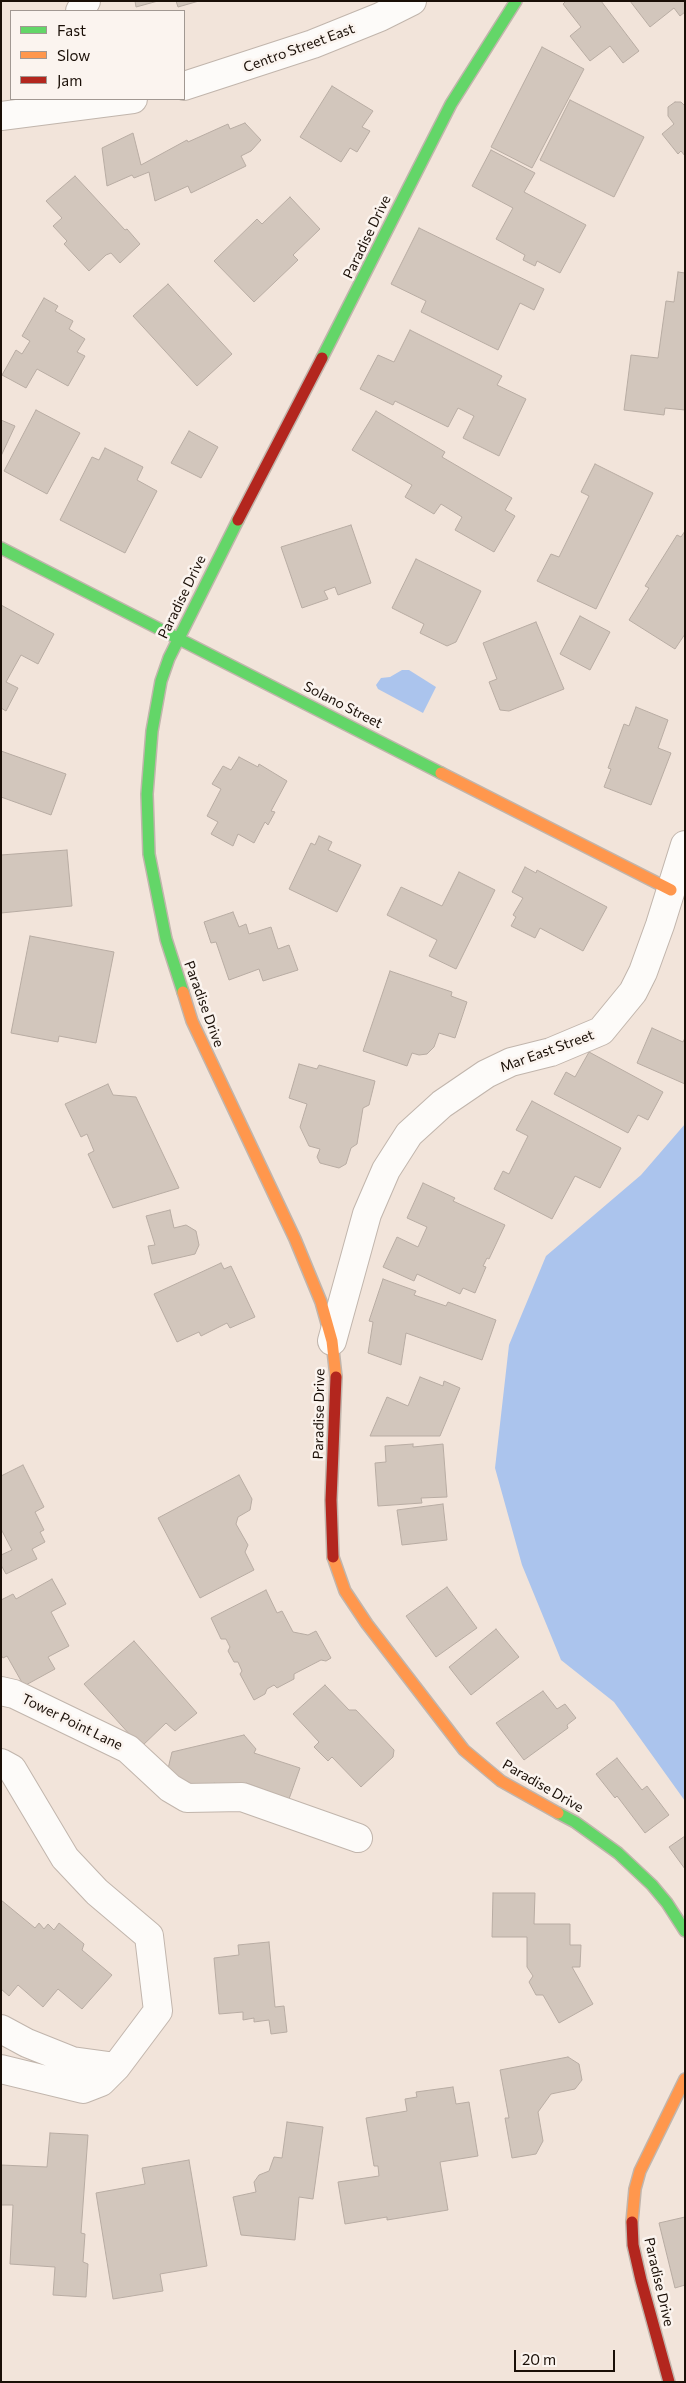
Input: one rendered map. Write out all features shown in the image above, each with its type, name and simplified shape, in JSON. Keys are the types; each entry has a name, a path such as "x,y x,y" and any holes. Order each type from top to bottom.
{"street":[{"name":"Centro Street East","path":"185,86 313,44 380,17 412,1"},
{"name":"Paradise Drive","path":"516,1 451,104 178,638 161,681 155,707 147,786 149,854 160,913 174,969 192,1021 295,1239 321,1302 332,1341 336,1390 331,1538 337,1574 350,1598 435,1715 464,1750 501,1781 575,1822 618,1853 652,1885 667,1903 685,1931"},
{"path":"12,110 122,100"},
{"name":"Solano Street","path":"1,548 671,890"},
{"name":"Mar East Street","path":"332,1341 367,1214 386,1170 409,1134 442,1104 486,1074 511,1062 551,1052 601,1031 633,992 652,950 685,845"},
{"name":"Tower Point Lane","path":"1,1691 14,1694 128,1749 170,1788 187,1798 242,1797 358,1838"},
{"path":"1,1763 12,1769 66,1858 97,1892 149,1936 158,2011 116,2067 101,2082 83,2089 1,2069"},
{"path":"1,2029 27,2043 72,2061 116,2067"},
{"name":"Paradise Drive","path":"669,2382 641,2280 633,2244 632,2227 635,2189 640,2172 685,2079"}],"water":[{"path":"402,670 409,670 436,687 423,713 378,689 376,685 381,678 390,677"},
{"path":"685,1124 685,1801 614,1702 561,1660 522,1565 495,1468 509,1345 546,1256 641,1175"}],"building":[{"path":"135,1 158,1 136,7"},
{"path":"176,1 199,1 178,7"},
{"path":"566,1 601,1 639,51 623,63 610,46 590,61 570,36 581,27 563,4"},
{"path":"630,1 685,1 685,12 680,16 674,8 650,27"},
{"path":"542,47 584,69 532,168 491,147"},
{"path":"332,86 373,111 362,127 370,131 357,152 350,148 341,162 300,137"},
{"path":"570,100 644,137 614,197 540,160"},
{"path":"675,102 681,102 685,106 685,156 681,151 678,154 662,134 674,124 668,116 668,107"},
{"path":"245,123 261,140 251,151 241,156 246,166 191,193 188,186 155,201 149,172 134,178 132,175 107,186 102,148 133,133 141,165 187,140 188,142 228,124 230,129"},
{"path":"491,150 535,173 524,192 586,225 560,273 537,261 535,266 523,260 525,255 496,239 513,208 472,186"},
{"path":"75,176 140,244 120,263 111,253 106,255 89,271 64,244 67,241 53,226 62,218 46,201"},
{"path":"290,197 320,229 293,255 298,260 254,302 214,261 257,219 262,224"},
{"path":"419,228 544,289 534,310 520,303 498,350 421,312 426,301 391,284"},
{"path":"678,272 685,273 685,410 665,408 664,415 624,410 631,355 658,358 666,301 674,302"},
{"path":"168,284 232,354 197,386 133,316"},
{"path":"44,298 58,306 55,311 73,321 69,329 85,339 77,352 85,356 68,386 37,369 26,388 2,375 16,350 22,354 30,341 22,336"},
{"path":"410,330 502,376 497,385 526,399 499,456 463,438 474,416 458,408 448,427 395,401 393,405 360,389 378,355 394,362"},
{"path":"36,410 80,433 47,494 4,471"},
{"path":"376,411 445,452 442,457 512,498 505,510 515,516 494,552 455,530 462,517 441,504 434,514 405,497 412,485 352,450"},
{"path":"1,420 15,426 1,456"},
{"path":"189,431 218,447 201,478 171,463"},
{"path":"105,448 143,467 137,480 157,491 125,553 60,520 92,457 99,460"},
{"path":"595,464 653,493 596,609 537,581 551,554 559,557 589,496 581,492"},
{"path":"351,525 371,583 338,595 335,587 324,591 328,599 302,608 281,547"},
{"path":"685,531 685,634 675,649 629,620 649,588 645,586 677,535 681,537"},
{"path":"416,559 481,591 456,642 447,646 420,633 424,624 392,608"},
{"path":"1,605 54,634 38,664 21,655 6,682 18,688 6,711 1,708"},
{"path":"580,616 610,632 590,670 560,654"},
{"path":"536,622 564,689 509,711 500,710 489,682 497,679 483,643"},
{"path":"636,707 668,720 658,748 671,753 651,805 604,787 611,769 608,768 624,724 629,726"},
{"path":"1,751 66,774 51,815 1,797"},
{"path":"239,757 258,767 259,764 287,781 271,811 275,812 268,825 265,822 254,843 238,834 233,846 211,834 218,822 207,816 221,789 212,784 223,766 231,770"},
{"path":"319,836 332,842 328,850 361,865 337,912 289,889 311,843 315,845"},
{"path":"67,850 72,906 1,913 1,855"},
{"path":"525,867 536,873 537,870 607,907 583,951 540,928 535,938 511,926 516,917 513,915 523,898 512,892"},
{"path":"459,872 495,890 456,969 429,956 437,940 387,915 401,887 442,906"},
{"path":"233,912 239,927 246,924 249,934 271,927 278,949 289,945 298,970 263,981 259,969 229,980 216,942 211,943 204,922"},
{"path":"30,936 114,952 96,1043 59,1036 58,1042 11,1033"},
{"path":"390,971 452,992 451,996 467,1002 455,1038 439,1033 434,1047 427,1054 419,1055 412,1053 407,1066 363,1051"},
{"path":"652,1028 683,1042 685,1038 685,1084 637,1063"},
{"path":"589,1052 663,1092 648,1120 638,1115 628,1133 554,1094 566,1072 575,1077"},
{"path":"299,1064 317,1069 319,1065 375,1081 369,1105 363,1108 357,1144 351,1148 346,1164 339,1168 320,1163 317,1157 320,1149 309,1146 300,1127 307,1104 289,1098"},
{"path":"108,1084 113,1095 136,1097 179,1188 113,1208 88,1154 94,1151 87,1134 81,1137 65,1104"},
{"path":"532,1101 621,1148 600,1188 575,1176 552,1219 494,1189 503,1171 509,1174 528,1136 516,1130"},
{"path":"423,1183 455,1198 453,1201 505,1225 489,1259 487,1258 483,1266 486,1267 475,1293 463,1288 460,1294 417,1274 414,1281 383,1267 397,1237 418,1247 427,1227 407,1218"},
{"path":"170,1210 174,1228 186,1225 196,1231 199,1245 195,1254 152,1264 148,1246 155,1245 146,1216"},
{"path":"221,1263 224,1269 231,1266 255,1317 230,1328 227,1323 201,1336 199,1332 177,1342 154,1294"},
{"path":"383,1279 416,1291 414,1295 446,1306 448,1302 496,1320 482,1360 406,1333 401,1365 368,1353 373,1322 369,1321"},
{"path":"420,1377 443,1386 444,1381 460,1388 440,1436 370,1436 387,1397 408,1406"},
{"path":"413,1444 413,1447 443,1444 447,1497 421,1498 422,1503 378,1506 375,1463 386,1462 385,1446"},
{"path":"23,1465 44,1507 35,1512 44,1530 40,1532 45,1542 32,1549 37,1559 6,1574 1,1565 1,1555 12,1550 1,1529 1,1476"},
{"path":"239,1475 252,1499 250,1510 238,1517 236,1524 248,1545 245,1552 254,1570 200,1598 158,1518"},
{"path":"443,1504 447,1540 402,1545 397,1510"},
{"path":"52,1579 66,1604 51,1612 69,1646 48,1657 55,1669 24,1686 7,1656 3,1658 1,1655 1,1600 13,1594 16,1599"},
{"path":"447,1587 477,1628 436,1657 406,1616"},
{"path":"266,1590 277,1613 282,1611 293,1632 308,1635 316,1631 331,1658 326,1661 321,1660 294,1674 294,1679 277,1688 274,1685 267,1689 265,1694 254,1700 240,1674 242,1671 238,1662 234,1662 228,1651 230,1647 226,1639 221,1639 211,1618"},
{"path":"496,1629 519,1657 471,1695 449,1667"},
{"path":"134,1641 197,1713 175,1731 166,1723 141,1747 84,1684"},
{"path":"325,1685 349,1710 356,1710 394,1750 393,1757 361,1787 332,1757 328,1761 314,1747 319,1742 293,1714"},
{"path":"543,1691 557,1709 565,1704 576,1718 567,1725 568,1728 524,1760 496,1723"},
{"path":"244,1735 256,1749 254,1753 300,1768 289,1799 246,1783 244,1787 224,1792 215,1783 186,1792 167,1773 172,1752"},
{"path":"617,1758 642,1790 647,1786 669,1815 645,1833 617,1796 615,1798 596,1774"},
{"path":"685,1836 685,1869 669,1847"},
{"path":"493,1893 535,1893 534,1924 570,1924 570,1945 581,1945 580,1967 572,1967 593,2004 559,2023 543,1995 536,1995 529,1982 533,1976 527,1967 527,1937 492,1937"},
{"path":"1,1900 35,1928 39,1923 44,1929 48,1924 54,1930 59,1923 84,1944 82,1950 112,1975 82,2009 58,1989 43,2007 18,1985 9,1996 1,1989"},
{"path":"269,1942 275,2007 284,2006 287,2032 271,2034 269,2020 254,2022 254,2018 243,2020 243,2012 219,2014 214,1958 239,1955 238,1945"},
{"path":"568,2057 579,2064 582,2080 575,2089 551,2094 538,2112 543,2141 536,2154 512,2158 505,2118 509,2118 500,2070"},
{"path":"453,2087 456,2104 469,2102 478,2156 440,2162 448,2210 387,2220 387,2217 345,2224 338,2182 379,2176 378,2166 374,2166 366,2118 407,2111 405,2099 417,2097 416,2092"},
{"path":"287,2122 323,2127 313,2199 299,2197 295,2240 241,2235 233,2197 256,2192 254,2182 259,2175 269,2171 274,2157 282,2158"},
{"path":"50,2133 88,2135 81,2233 85,2234 83,2262 88,2264 86,2297 53,2295 55,2267 10,2264 13,2205 1,2205 1,2165 47,2167"},
{"path":"189,2160 207,2266 160,2274 163,2291 113,2299 96,2193 145,2184 142,2168"},
{"path":"685,2217 685,2285 675,2288 659,2223"}],"traffic: fast":[{"path":"322,358 451,104 516,1"},
{"path":"183,992 166,939 149,854 147,794 152,731 161,681 169,658 238,520"},
{"path":"1,548 441,773"},
{"path":"558,1813 575,1822 618,1853 652,1885 667,1903 685,1931"}],"traffic: slow":[{"path":"441,773 671,890"},
{"path":"183,992 192,1021 295,1239 321,1302 332,1341 336,1377"},
{"path":"333,1557 345,1591 367,1624 464,1750 501,1781 558,1813"},
{"path":"632,2222 635,2189 640,2171 685,2079"}],"traffic: jam":[{"path":"238,520 322,358"},
{"path":"333,1557 331,1500 336,1377"},
{"path":"632,2222 633,2245 641,2280 669,2382"}]}
